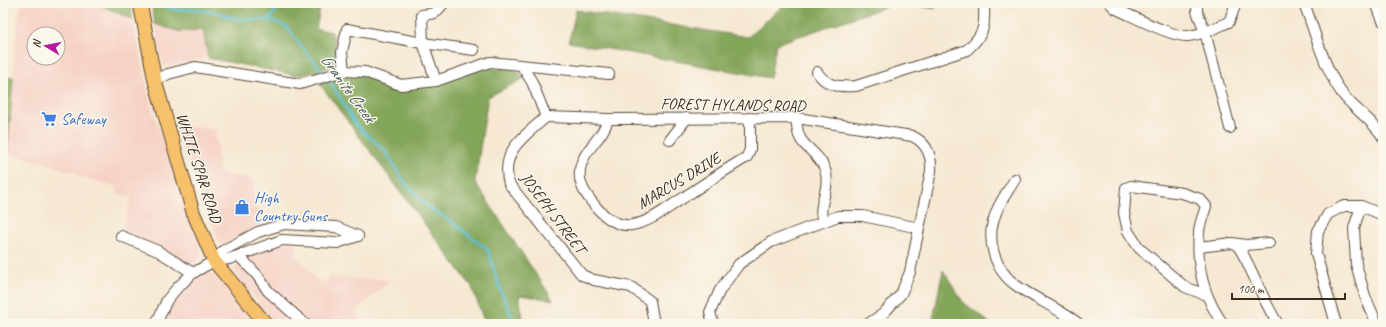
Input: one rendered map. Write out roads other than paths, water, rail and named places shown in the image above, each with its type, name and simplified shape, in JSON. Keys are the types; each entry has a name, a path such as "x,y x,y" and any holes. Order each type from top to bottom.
{"main road":[{"name":"WHITE SPAR ROAD","path":"140,3 155,81 193,212 214,261 266,324"}],"street":[{"path":"436,81 423,43 422,15 435,13 444,3"},
{"path":"817,72 824,82 842,87 856,86 967,50 980,37 985,25 984,3"},
{"path":"1110,3 1116,9 1173,33 1188,36 1205,32 1229,22 1236,3"},
{"path":"1197,3 1197,11 1205,32 1230,128"},
{"path":"1304,3 1328,68 1341,92 1377,128 1383,137"},
{"path":"1376,3 1383,21"},
{"path":"344,71 342,52 347,29 423,43 474,50"},
{"path":"155,81 168,74 195,66 300,84 344,71 365,72 401,85 436,81 490,62 609,74"},
{"path":"522,66 532,82 546,117"},
{"name":"FOREST HYLANDS ROAD","path":"546,117 608,119 797,118 912,136 925,144 932,159 931,171 910,272 901,294 883,314 868,324"},
{"name":"JOSEPH STREET","path":"546,117 518,143 508,159 506,174 509,184 582,275 594,280 631,287 650,301 654,324"},
{"path":"670,140 687,118"},
{"name":"MARCUS DRIVE","path":"608,119 605,129 588,149 583,159 580,181 584,192 603,215 612,222 632,225 650,219 747,157 750,148 750,118"},
{"path":"797,118 798,136 824,166 828,184 821,216 823,221"},
{"path":"1015,179 996,213 990,233 992,252 1003,274 1017,286 1062,311 1079,324"},
{"path":"1206,295 1185,287 1139,248 1128,231 1124,213 1124,192 1126,188 1131,186 1182,193 1200,199 1206,206 1199,232 1200,269 1206,295 1223,324"},
{"path":"1336,324 1316,254 1318,231 1328,214 1344,206 1361,206 1383,215"},
{"path":"1361,206 1354,228 1356,264 1365,296 1377,324"},
{"path":"713,324 710,312 720,290 739,264 771,242 838,216 850,215 919,228"},
{"path":"156,324 167,300 193,273 214,261 224,250 258,232 284,224 336,227 358,236 337,243 282,240 239,256 214,261"},
{"path":"121,236 158,251 193,273"},
{"path":"1199,248 1236,244 1246,245 1269,243"},
{"path":"1236,244 1245,257 1255,282 1278,324"},
{"path":"239,256 257,275 268,291 305,324"}],"waterway":[{"path":"268,20 282,3"},
{"name":"Granite Creek","path":"150,4 178,10 195,9 219,13 238,19 268,20 277,22 287,27 325,74"},
{"name":"Granite Creek","path":"328,78 356,125 385,151 404,181 420,199 432,210 451,221 488,250 499,286 515,324"}],"place":[{"name":"Safeway","path":"49,119"},
{"name":"High Country Guns","path":"242,207"}]}
